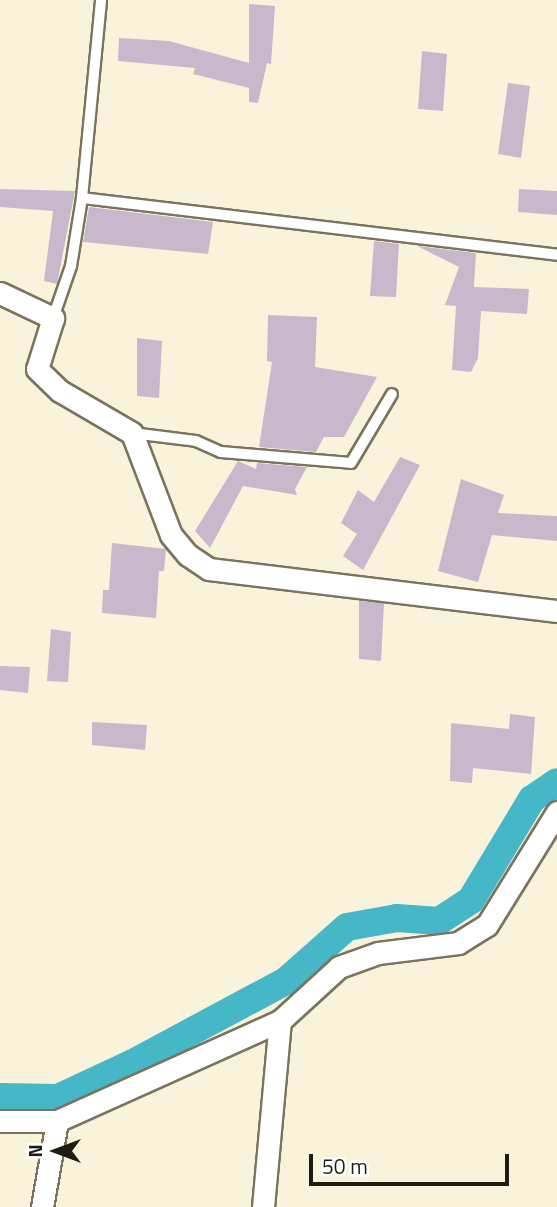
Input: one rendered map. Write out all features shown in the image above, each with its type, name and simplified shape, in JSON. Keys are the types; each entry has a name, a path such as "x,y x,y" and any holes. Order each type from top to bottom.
{"street":[{"path":"0,293 53,318 37,369 60,391 132,433 171,535 188,555 209,569 557,611"},
{"path":"0,1121 57,1121 280,1021 339,967 378,953 458,943 487,925 557,812"},
{"path":"263,1207 280,1021"},
{"path":"42,1207 57,1121"}],"lane":[{"path":"53,318 71,267 82,198 101,0"},
{"path":"82,198 557,254"},
{"path":"132,433 196,440 221,452 351,463 392,394"}],"building":[{"path":"249,4 275,6 271,64 267,63 258,103 249,102 249,88 193,74 195,68 118,61 119,38 169,41 249,63"},
{"path":"422,51 447,54 443,111 418,109"},
{"path":"508,83 530,86 521,158 498,154"},
{"path":"0,189 75,191 57,284 44,281 53,211 0,207"},
{"path":"519,189 557,191 557,215 518,212"},
{"path":"89,207 213,222 208,254 83,242"},
{"path":"374,241 399,244 396,297 370,296"},
{"path":"417,246 476,253 474,287 529,289 527,314 481,311 478,358 471,372 452,370 456,306 445,305 459,267"},
{"path":"268,315 317,317 315,367 377,377 344,437 324,437 316,452 259,447 272,362 267,361"},
{"path":"137,338 162,341 159,398 137,396"},
{"path":"400,457 420,465 363,570 343,556 357,534 341,523 358,490 374,502"},
{"path":"238,461 256,469 257,463 307,467 295,489 297,495 243,486 210,548 195,531"},
{"path":"461,479 504,495 498,513 557,516 557,541 492,535 478,582 438,571"},
{"path":"112,543 166,549 164,571 159,571 156,618 102,613 103,590 109,590"},
{"path":"359,601 384,603 381,661 359,659"},
{"path":"51,629 71,632 68,682 47,681"},
{"path":"0,666 30,667 28,693 0,690"},
{"path":"510,714 535,717 531,774 473,768 472,783 450,781 451,723 509,729"},
{"path":"92,722 147,725 145,750 92,745"}],"waterway":[{"path":"0,1097 58,1098 131,1064 286,981 347,927 397,918 439,921 471,900 532,799 557,782"}]}
